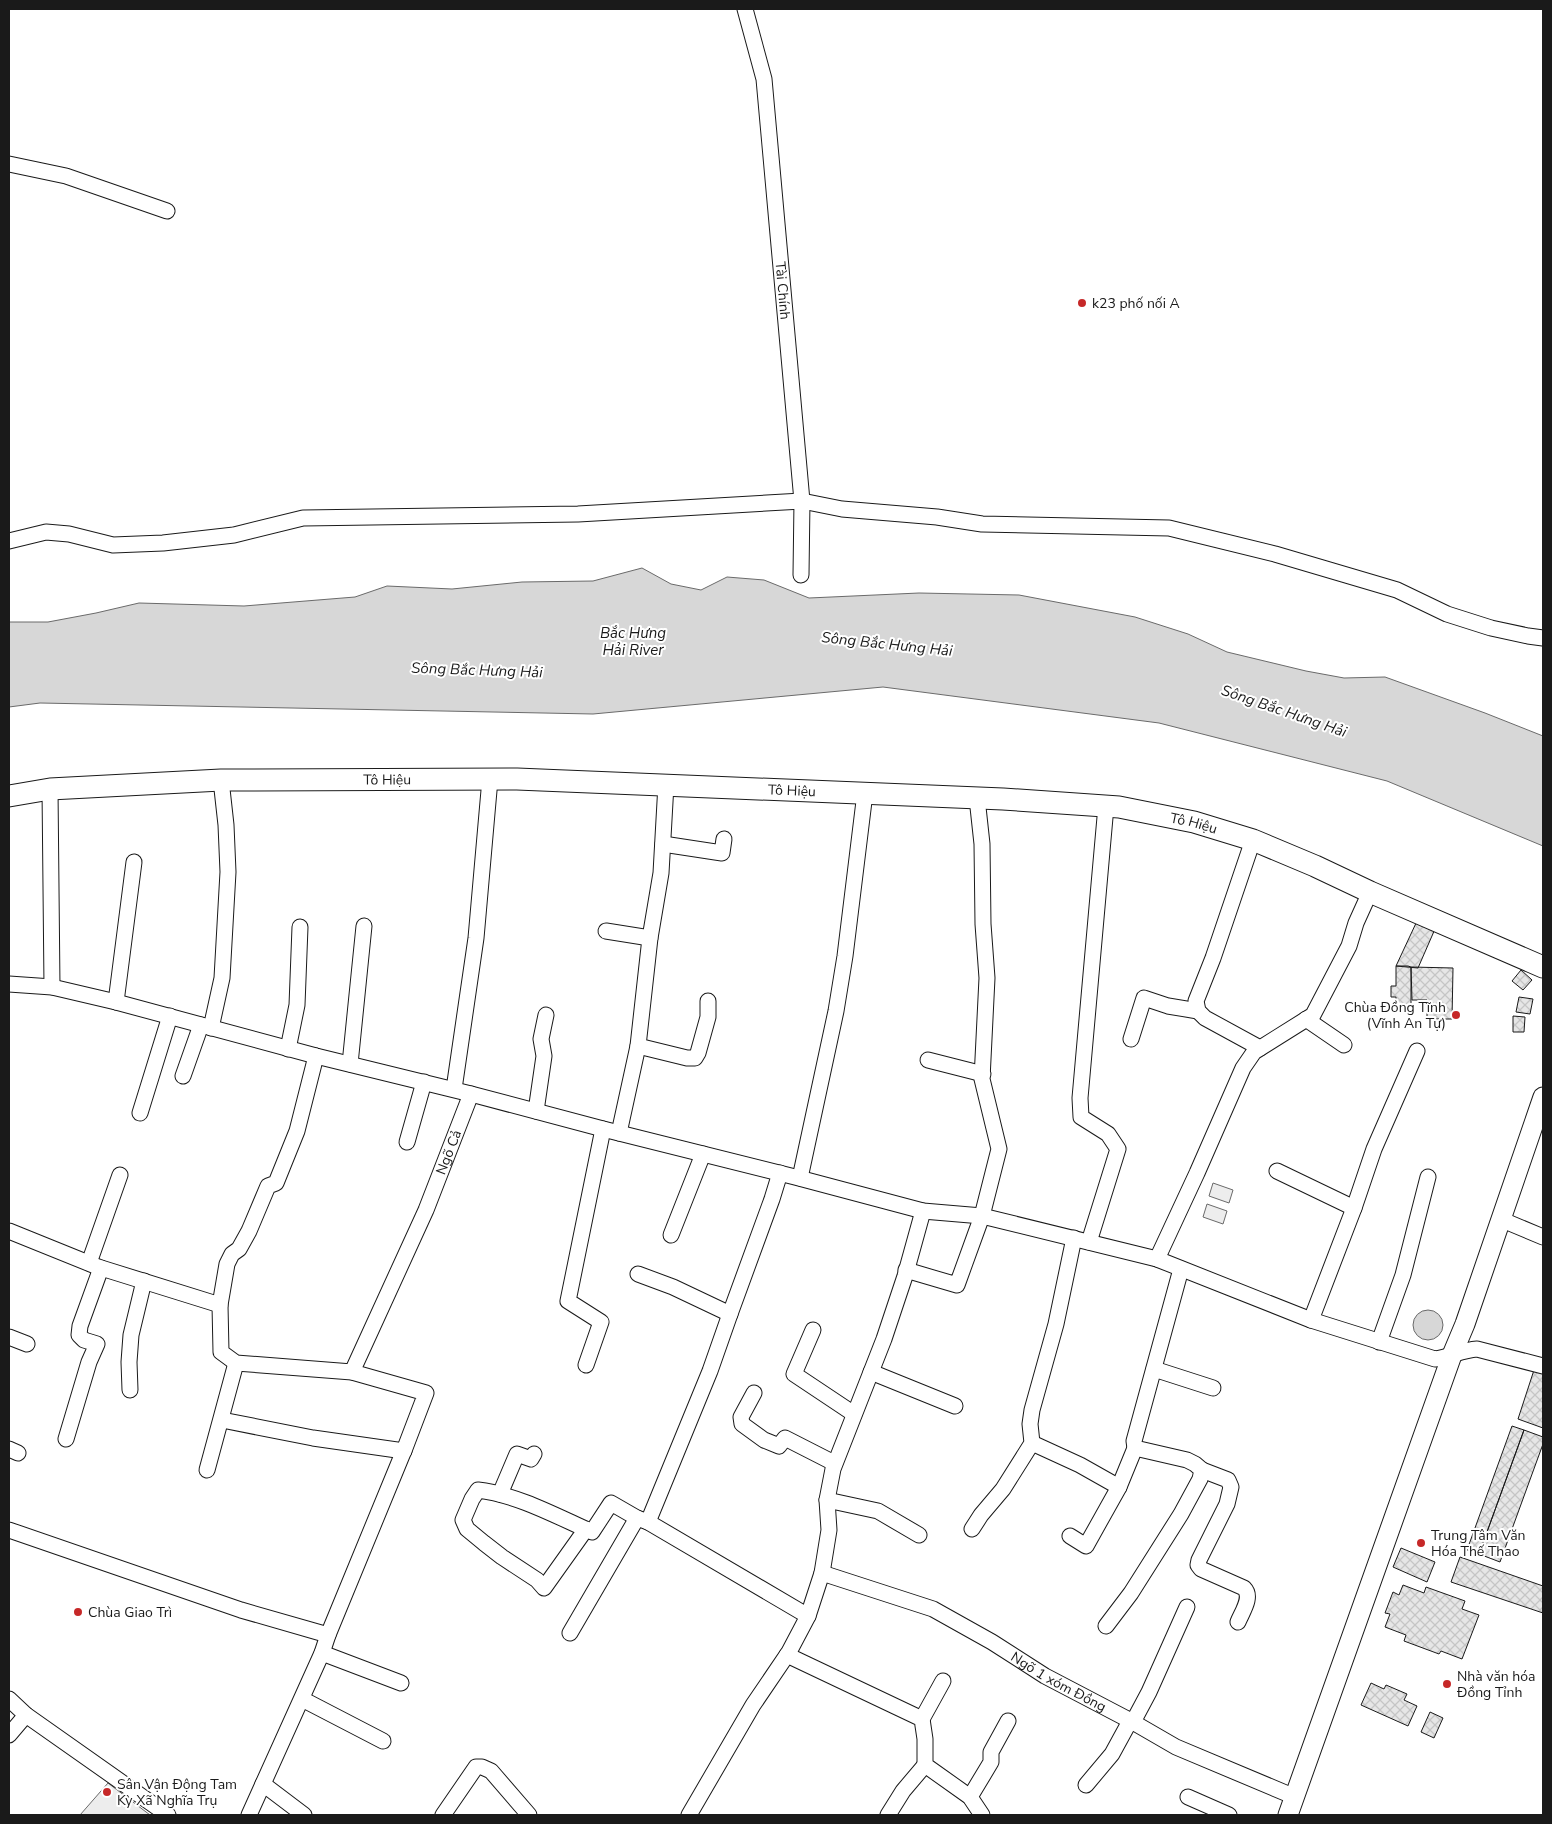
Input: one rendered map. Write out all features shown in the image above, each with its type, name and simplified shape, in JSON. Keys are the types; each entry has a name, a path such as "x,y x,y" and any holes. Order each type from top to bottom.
{"main road":[{"name":"Tô Hiệu","path":"9,796 50,789 221,780 490,779 666,784 977,798 1119,807 1194,822 1253,840 1543,967"}],"street":[{"name":"Tài Chính","path":"745,9 764,79 802,501 801,575"},
{"path":"9,164 66,176 167,211"},
{"path":"9,541 46,532 69,534 113,545 162,543 234,535 303,518 578,514 802,501 842,509 938,517 982,524 1169,528 1284,556 1397,590 1447,614 1491,628 1543,638"},
{"path":"454,1089 476,938 490,779"},
{"path":"183,1076 206,1026 222,978 228,872 226,824 221,780"},
{"path":"618,1133 638,1046 650,938 661,873 666,784"},
{"path":"50,789 52,987"},
{"path":"800,1178 836,1011 865,793"},
{"path":"906,1270 957,1285 982,1216 999,1149 983,1074 987,978 983,924 982,844 977,798"},
{"path":"972,1529 1003,1489 1032,1443 1030,1424 1032,1410 1056,1324 1081,1240 1118,1149 1108,1134 1081,1117 1080,1098 1106,806"},
{"path":"663,844 722,853 724,839"},
{"path":"1253,840 1213,958 1196,1001 1198,1011 1205,1018 1260,1048"},
{"path":"116,1002 134,862"},
{"path":"1157,1259 1243,1068 1254,1052 1313,1014 1348,946 1370,892"},
{"path":"350,1064 364,926"},
{"path":"288,1049 297,1005 300,927"},
{"path":"606,931 650,938"},
{"path":"9,984 52,987 116,1002 206,1026 247,1041 454,1089 923,1211 982,1216 1157,1259 1311,1320 1435,1359 1477,1349 1543,1366"},
{"path":"1131,1039 1144,998 1168,1006 1198,1011"},
{"path":"638,1046 686,1058 695,1058 708,1017 708,1001"},
{"path":"536,1111 544,1056 541,1039 546,1015"},
{"path":"140,1113 170,1016"},
{"path":"1306,1019 1344,1045"},
{"path":"1311,1320 1354,1208 1374,1149 1417,1051"},
{"path":"250,1815 322,1653 426,1393 352,1372 236,1363 221,1352 220,1305 227,1264 232,1254 239,1249 249,1231 268,1186 276,1183 297,1131 316,1056"},
{"path":"928,1060 983,1074"},
{"path":"406,1142 424,1082"},
{"name":"Ngõ Cả","path":"352,1372 426,1210 471,1094"},
{"path":"1288,1815 1542,1106"},
{"path":"586,1365 601,1322 568,1301 603,1129"},
{"path":"671,1235 703,1154"},
{"path":"1277,1171 1354,1208"},
{"path":"570,1633 642,1520 710,1371 780,1173"},
{"path":"66,1439 89,1362 98,1344 84,1340 79,1335 80,1326 120,1175"},
{"path":"1378,1342 1403,1275 1428,1177"},
{"path":"689,1815 753,1705 787,1655 808,1616 822,1573 829,1530 827,1500 834,1463 884,1339 923,1211"},
{"path":"1500,1220 1543,1237"},
{"path":"9,1231 95,1265 220,1305"},
{"path":"1070,1536 1086,1546 1120,1487 1135,1448 1134,1441 1181,1269"},
{"path":"638,1274 673,1287 730,1314"},
{"path":"130,1390 129,1362 131,1335 144,1281"},
{"path":"813,1330 794,1374 854,1414"},
{"path":"9,1337 27,1344"},
{"path":"207,1470 236,1363"},
{"path":"1154,1369 1213,1388"},
{"path":"870,1372 955,1406"},
{"path":"754,1393 741,1417 742,1424 764,1440 779,1446 785,1438 834,1463"},
{"path":"222,1420 314,1438 404,1451"},
{"path":"1032,1443 1080,1464 1120,1487"},
{"path":"1135,1448 1187,1460 1202,1470 1228,1480 1231,1487 1227,1504 1198,1565 1201,1569 1244,1588 1248,1592 1249,1597 1238,1622"},
{"path":"500,1494 517,1454 531,1459 534,1454"},
{"path":"1106,1626 1131,1593 1181,1514 1200,1478 1202,1470"},
{"path":"586,1529 544,1588 537,1580 502,1557 467,1529 464,1520 472,1499 478,1490 500,1494 538,1508 586,1529 592,1532 611,1503 808,1616"},
{"path":"827,1500 878,1511 919,1535"},
{"path":"9,1530 241,1610 328,1635"},
{"name":"Ngõ 1 xóm Đồng","path":"822,1573 933,1609 992,1642 1045,1676 1176,1747 1295,1798"},
{"path":"1086,1785 1112,1754 1149,1692 1187,1607"},
{"path":"322,1653 401,1682"},
{"path":"787,1655 922,1719"},
{"path":"888,1815 903,1791 925,1765 925,1739 922,1719 943,1681"},
{"path":"9,1699 26,1715 168,1815"},
{"path":"302,1699 383,1741"},
{"path":"9,1735 26,1715"},
{"path":"970,1797 991,1762 991,1752 1008,1721"},
{"path":"925,1765 970,1797 982,1815"},
{"path":"443,1815 476,1767 482,1767 491,1771 529,1815"},
{"path":"263,1784 304,1815"},
{"path":"1191,1815 1193,1799 1229,1815"}],"shaded area":[{"path":"1213,1183 1233,1190 1229,1203 1209,1196"},
{"path":"1207,1204 1227,1211 1223,1224 1203,1217"},
{"path":"108,1783 150,1815 80,1815"}],"water":[{"name":"Bắc Hưng Hải River","path":"642,568 671,584 701,590 727,577 764,580 809,598 919,593 1019,595 1135,617 1188,634 1227,652 1306,671 1344,678 1385,677 1543,736 1543,846 1387,781 1159,723 883,687 593,714 40,703 9,707 9,622 48,622 139,603 244,606 355,597 387,586 452,589 522,582 593,581"},
{"path":"1428,1310 1439,1314 1443,1325 1439,1336 1428,1340 1417,1336 1413,1325 1417,1314"}],"building":[{"path":"1417,921 1435,929 1418,968 1396,966"},
{"path":"1396,966 1411,967 1411,1007 1396,1007 1396,997 1391,997 1391,986 1396,986"},
{"path":"1411,967 1453,968 1452,1019 1427,1019 1427,1000 1412,1000"},
{"path":"1521,970 1532,980 1523,990 1512,981"},
{"path":"1519,997 1533,999 1530,1014 1516,1012"},
{"path":"1513,1016 1525,1017 1524,1032 1513,1032"},
{"path":"1534,1370 1543,1374 1543,1428 1518,1419"},
{"path":"1512,1426 1524,1430 1479,1554 1467,1550"},
{"path":"1524,1430 1543,1437 1543,1444 1500,1562 1479,1554"},
{"path":"1401,1548 1435,1562 1427,1582 1393,1567"},
{"path":"1460,1557 1543,1586 1543,1613 1451,1582"},
{"path":"1403,1585 1424,1593 1426,1587 1465,1601 1462,1609 1479,1615 1462,1659 1441,1651 1439,1654 1404,1641 1406,1635 1385,1627 1390,1614 1385,1613 1393,1592 1399,1595"},
{"path":"1371,1683 1384,1689 1386,1685 1407,1694 1404,1700 1417,1706 1408,1726 1361,1705"},
{"path":"1430,1712 1443,1718 1434,1738 1421,1732"}],"place":[{"name":"k23 phố nối A","path":"1082,303"},
{"name":"Chùa Đồng Tĩnh (Vĩnh An Tự)","path":"1456,1015"},
{"name":"Trung Tâm Văn Hóa Thế Thao","path":"1421,1543"},
{"name":"Chùa Giao Trì","path":"78,1612"},
{"name":"Nhà văn hóa Đồng Tỉnh","path":"1447,1684"},
{"name":"Sân Vận Động Tam Kỳ Xã Nghĩa Trụ","path":"107,1792"}],"water label":[{"name":"Sông Bắc Hưng Hải","path":"887,644"},
{"name":"Sông Bắc Hưng Hải","path":"477,670"},
{"name":"Sông Bắc Hưng Hải","path":"1284,711"}]}
